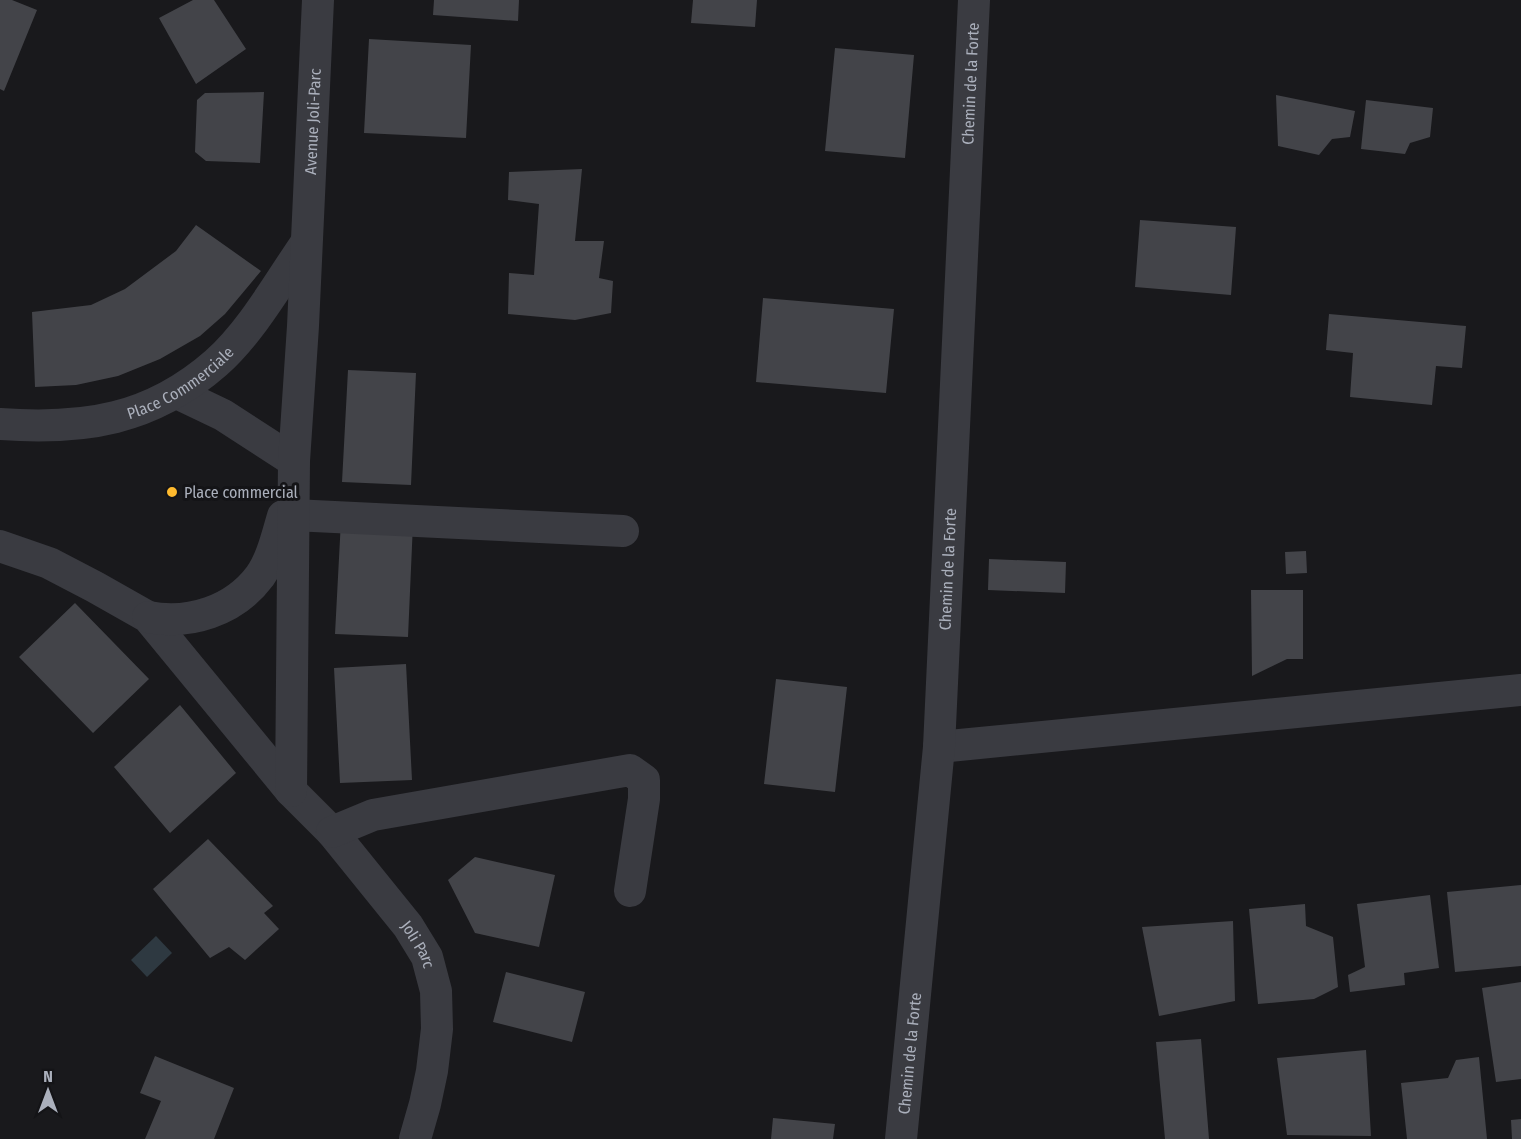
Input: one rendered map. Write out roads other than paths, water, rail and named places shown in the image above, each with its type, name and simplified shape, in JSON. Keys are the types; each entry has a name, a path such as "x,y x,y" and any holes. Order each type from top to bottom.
{"street":[{"name":"Chemin de la Forte","path":"901,1139 939,747 974,0"},
{"name":"Avenue Joli-Parc","path":"294,471 303,326 311,6"},
{"name":"Place Commerciale","path":"0,424 39,427 90,423 136,413 177,393 217,362 251,324 306,243"},
{"path":"177,393 223,415 294,471"},
{"path":"291,791 294,471"},
{"path":"0,546 49,563 148,617 163,620 201,615 234,601 260,575 273,550 294,471"},
{"path":"293,515 623,531"},
{"name":"Joli Parc","path":"148,617 291,791 332,832 408,926 427,957 436,991 437,1029 426,1104 415,1139"},
{"path":"939,747 1521,690"},
{"path":"332,832 373,815 630,770 644,780 644,799 630,891"}],"place":[{"name":"Place commercial","path":"172,492"}]}
